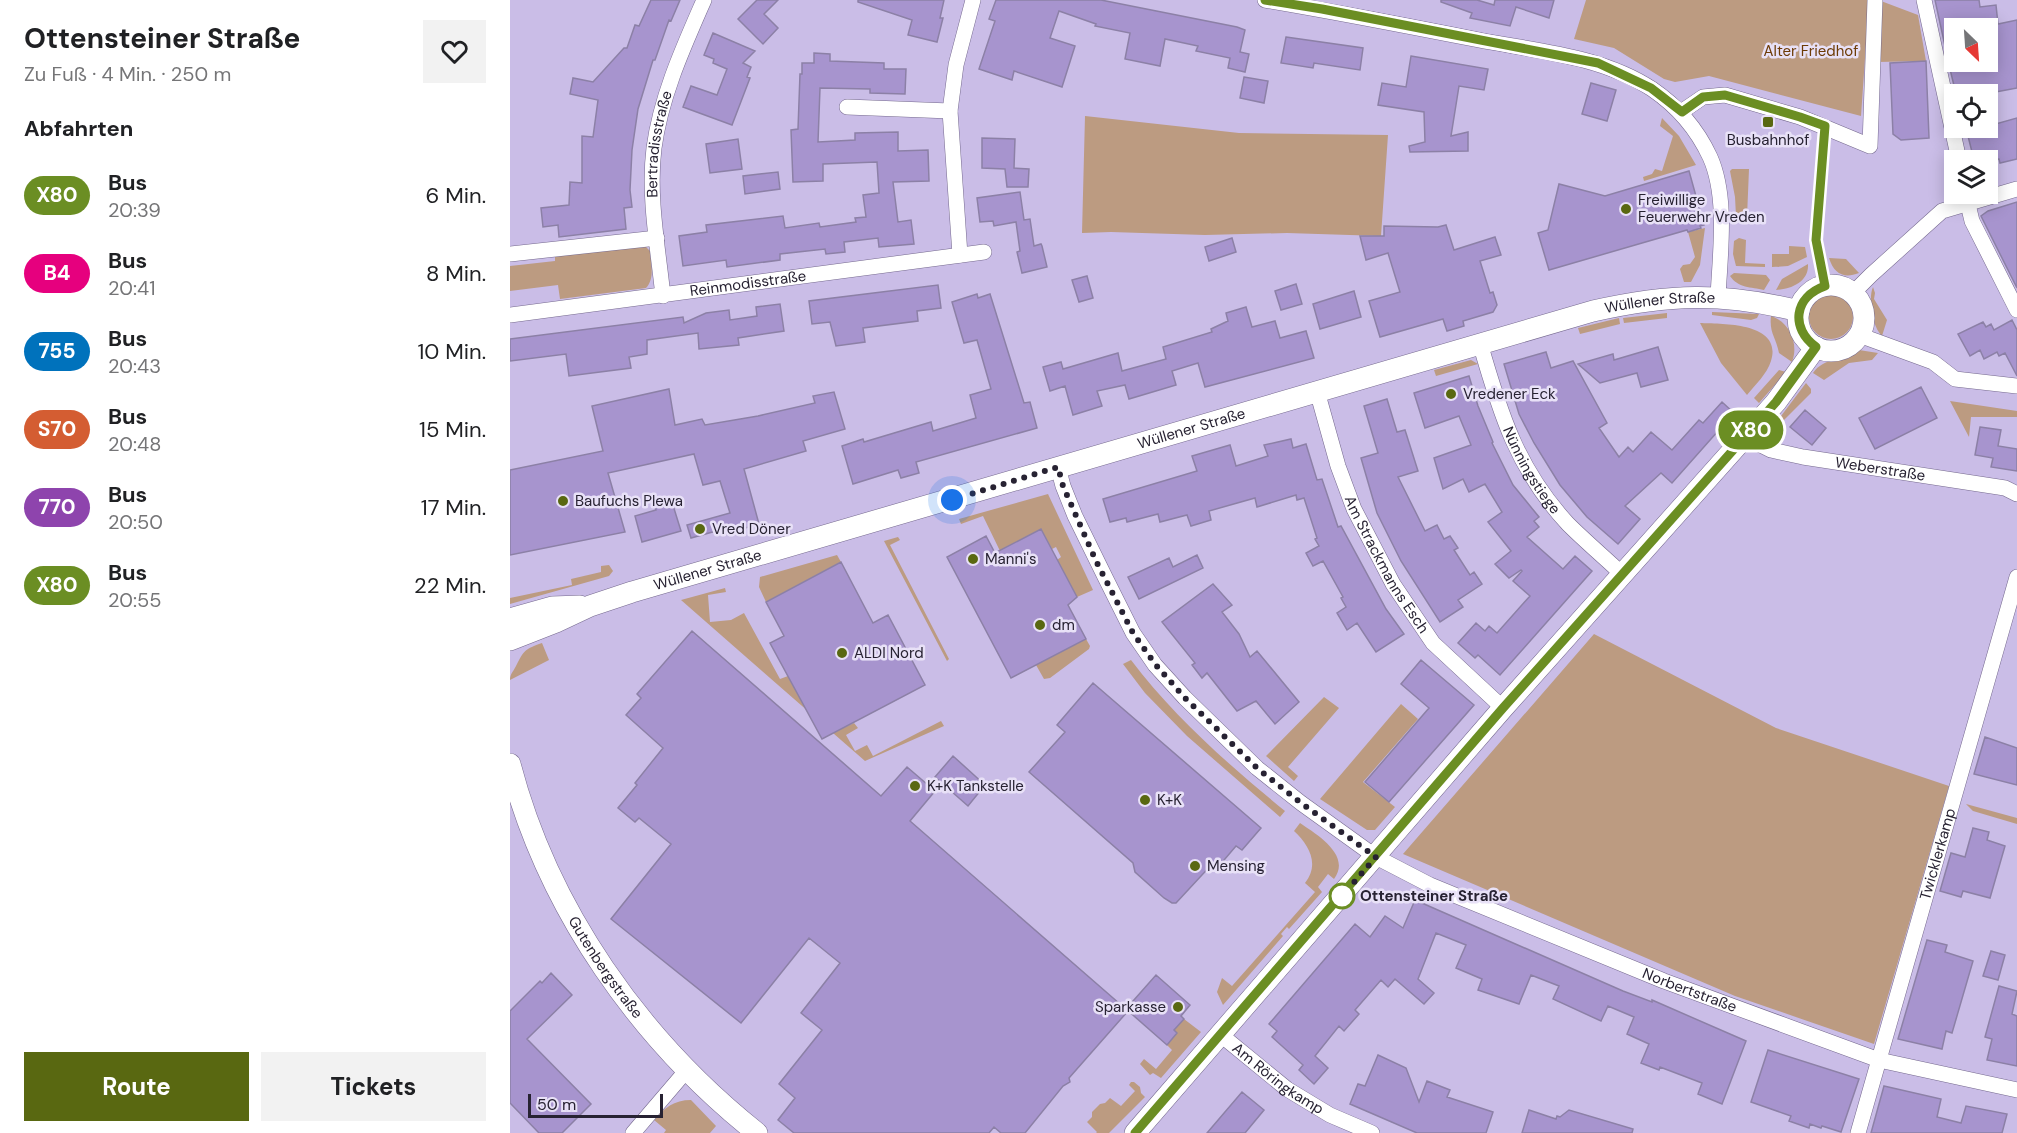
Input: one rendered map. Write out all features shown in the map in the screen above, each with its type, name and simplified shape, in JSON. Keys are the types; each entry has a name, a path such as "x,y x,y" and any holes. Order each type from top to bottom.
{"street":[{"name":"Bertradisstraße","path":"663,296 653,179 654,149 676,64 704,0"},
{"path":"960,255 950,111 956,65 973,0"},
{"path":"1265,0 1323,5 1598,63 1651,88 1682,112 1710,157 1715,171 1720,200 1718,297"},
{"path":"1682,112 1703,97 1725,95 1800,117 1870,146 1875,0"},
{"path":"1924,0 1957,150"},
{"path":"847,107 950,111"},
{"path":"1998,192 2017,189"},
{"path":"1853,293 1942,211 1955,204"},
{"path":"1968,204 1972,221 2017,310"},
{"path":"510,254 657,238"},
{"name":"Reinmodisstraße","path":"510,315 984,252"},
{"path":"1825,286 1840,286 1853,293 1864,313 1864,324 1859,335 1853,343 1835,351 1816,347 1804,336 1800,328 1799,311 1808,295 1825,286"},
{"name":"Wüllener Straße","path":"510,640 590,606 720,566 1593,311 1633,302 1673,297 1718,297 1758,301 1799,311"},
{"path":"1859,335 1933,362 1955,379 2017,386"},
{"name":"Nünningstiege","path":"1480,343 1500,411 1525,465 1540,489 1568,524 1622,574"},
{"path":"1135,1133 1503,708 1776,402 1816,347"},
{"name":"Am Strackmanns Esch","path":"1317,391 1338,466 1354,509 1393,584 1433,643 1503,708"},
{"name":"Weberstraße","path":"1745,437 1771,450 1803,457 2005,488 2017,494"},
{"name":"Norbertstraße","path":"1058,467 1063,486 1096,561 1133,633 1155,664 1185,698 1257,768 1376,857 1430,885 1654,977 1879,1060 2017,1090"},
{"name":"Twicklerkamp","path":"1858,1133 2017,577"},
{"name":"Wüllener Straße","path":"510,619 552,607 590,606"},
{"name":"Gutenbergstraße","path":"510,764 537,844 574,918 629,1004 687,1071 721,1104 757,1133"},
{"name":"Am Röringkamp","path":"1221,1035 1287,1089 1330,1115 1372,1133"},
{"path":"633,1133 687,1071"}],"green space":[{"name":"Alter Friedhof","path":"1586,0 1869,0 1861,116 1709,76 1675,82 1664,79 1614,48 1574,39"},
{"path":"1881,1 1918,15 1926,61 1877,62"},
{"path":"1085,116 1239,133 1388,135 1381,236 1287,233 1205,235 1082,233"},
{"path":"1662,118 1679,136 1696,165 1644,181 1643,177 1652,174 1655,169 1662,171 1673,136 1660,126"},
{"path":"1749,169 1747,217 1736,216 1730,171"},
{"path":"1705,228 1700,265 1691,282 1684,282 1680,269 1683,265 1690,264 1695,257 1688,232"},
{"path":"1739,238 1746,240 1745,263 1765,264 1765,267 1736,266 1733,254 1734,241"},
{"path":"1789,246 1805,247 1807,257 1788,266 1772,267 1772,254 1789,254"},
{"path":"646,247 650,251 652,271 651,280 646,288 560,299 558,285 510,291 510,266 555,261 555,254"},
{"path":"1829,258 1846,259 1859,273 1840,274"},
{"path":"1808,264 1806,276 1802,280 1787,288 1776,290 1782,279"},
{"path":"1734,273 1766,275 1770,280 1764,290 1741,285 1730,276"},
{"path":"1873,287 1874,299 1887,320 1882,336 1872,312"},
{"path":"1831,295 1847,301 1853,317 1847,333 1831,339 1815,333 1809,317 1815,301"},
{"path":"1712,312 1759,314 1757,318 1751,320 1712,315"},
{"path":"1667,313 1667,318 1624,323 1623,318"},
{"path":"1771,316 1783,323 1791,334 1794,348 1792,362 1779,353 1772,331"},
{"path":"1619,318 1620,324 1580,334 1578,328"},
{"path":"1700,323 1748,328 1760,332 1768,339 1772,348 1771,361 1764,375 1747,395 1721,363"},
{"path":"1859,350 1878,353 1872,360 1849,363 1824,380 1813,373 1823,364"},
{"path":"1471,360 1478,364 1436,376 1434,370"},
{"path":"1779,370 1786,372 1759,403 1754,398"},
{"path":"1806,383 1811,393 1780,424 1778,420"},
{"path":"1950,401 2017,411 2017,417 1971,417 1969,437"},
{"path":"1048,494 1093,590 1077,597 1057,560 1061,557 1056,547 1052,549 1041,529 1000,551 983,516 961,524 959,519"},
{"path":"898,537 900,540 890,545 949,659 947,661 884,541"},
{"path":"837,555 841,562 766,602 759,587 760,577"},
{"path":"609,565 613,571 609,576 510,604 510,598 572,585 571,579 601,572 601,566"},
{"path":"725,588 726,592 708,595 710,622 731,620 744,613 780,679 788,676 794,687 841,729 854,723 858,728 846,735 855,751 867,745 873,756 941,721 944,726 865,761 681,600"},
{"path":"1594,634 1776,728 1949,786 1874,1044 1735,996 1403,854"},
{"path":"1086,639 1090,646 1089,649 1050,678 1044,679 1036,665"},
{"path":"542,643 549,660 510,680 523,653"},
{"path":"1131,660 1184,721 1285,811 1280,817 1187,736 1145,693 1123,664"},
{"path":"1324,697 1339,708 1288,767 1298,776 1294,781 1266,756"},
{"path":"1401,704 1418,719 1363,782 1395,807 1375,830 1367,830 1320,799"},
{"path":"1966,804 2017,818 2017,824 1973,811"},
{"path":"1300,823 1330,846 1339,862 1338,870 1334,879 1328,874 1318,887 1322,892 1289,929 1287,927 1281,934 1283,936 1223,1005 1217,992 1222,978 1232,986 1315,892 1305,883 1312,869 1312,862 1304,842 1294,831"},
{"path":"1184,1019 1201,1032 1161,1078 1153,1073 1150,1075 1140,1064 1144,1059 1156,1069 1172,1050 1167,1045 1177,1033 1174,1030"},
{"path":"1131,1082 1140,1087 1145,1097 1109,1133 1096,1133 1087,1122 1092,1117 1092,1112 1110,1098 1121,1106 1135,1091 1129,1085"},
{"path":"691,1100 716,1126 710,1133 664,1133 666,1130 654,1120 670,1105 679,1101"}],"building":[{"path":"651,0 680,0 671,21 669,20 655,60 653,60 638,109 632,150 630,190 632,207 624,208 626,229 559,237 558,225 543,227 541,208 569,205 570,182 582,183 582,136 593,137 598,100 570,94 573,78 593,82 624,48 627,48 635,25 639,26"},
{"path":"757,0 778,0 764,14 778,28 763,44 738,19"},
{"path":"858,0 944,0 940,18 943,18 937,42 908,35 912,20 858,2"},
{"path":"996,0 1101,0 1237,27 1245,30 1240,52 1249,54 1245,72 1228,68 1230,58 1196,51 1198,46 1165,39 1160,66 1125,59 1130,33 1095,26 1096,24 1059,11 1050,38 1075,46 1062,87 1014,71 1012,80 979,69 995,21 989,19"},
{"path":"1441,0 1477,0 1494,5 1495,0 1554,0 1549,18 1516,7 1510,26 1470,18 1472,13 1441,2"},
{"path":"1935,0 1979,0 1980,7 1996,5 1997,18 1944,18 1944,42"},
{"path":"2017,20 2017,88 1998,92 1998,84 1954,84 1951,72 1998,72 1998,24"},
{"path":"713,33 755,51 743,63 751,67 747,77 750,78 732,125 683,107 691,86 717,95 727,69 713,63 714,59 704,55"},
{"path":"1286,37 1363,48 1360,70 1314,63 1313,68 1281,63"},
{"path":"814,53 830,54 830,61 884,63 884,69 906,69 905,94 870,93 870,89 820,88 818,142 855,140 855,133 898,132 898,151 928,150 929,181 893,182 898,222 911,220 914,244 879,247 878,238 844,242 845,252 826,254 825,249 780,254 780,260 727,267 726,260 683,266 679,236 707,232 706,225 783,216 785,228 819,223 820,227 856,222 855,218 866,217 863,195 879,193 877,162 823,164 823,181 793,182 791,130 798,129 800,74 802,74 802,63 814,63"},
{"path":"1411,56 1488,69 1484,90 1459,86 1451,136 1468,132 1468,151 1410,152 1409,146 1425,142 1424,112 1378,105 1382,83 1406,87"},
{"path":"1926,61 1929,138 1901,140 1893,134 1890,63"},
{"path":"1244,77 1268,81 1264,103 1240,98"},
{"path":"1591,83 1616,90 1607,121 1582,114"},
{"path":"2017,118 2017,159 2000,163 1998,150 1972,150 1968,138 1998,138 1998,123"},
{"path":"982,138 1015,139 1014,168 1029,169 1028,187 1007,187 1005,169 982,168"},
{"path":"738,139 742,169 710,173 706,144"},
{"name":"Freiwillige Feuerwehr Vreden","path":"1689,171 1704,225 1700,226 1701,228 1688,232 1687,230 1549,270 1538,233 1548,230 1559,184 1605,196"},
{"path":"778,172 780,189 745,194 743,176"},
{"path":"1020,192 1024,220 1030,219 1034,246 1041,244 1047,267 1022,273 1017,252 1020,251 1016,222 994,226 993,221 980,222 977,198"},
{"path":"2017,202 2017,288 1981,216 1988,211"},
{"path":"1446,225 1454,250 1495,237 1501,255 1480,261 1490,293 1493,292 1497,305 1493,312 1463,321 1464,326 1447,331 1443,319 1380,337 1369,301 1400,292 1388,253 1366,260 1360,236 1384,236 1384,226 1438,227"},
{"path":"1232,238 1236,252 1209,261 1205,247"},
{"path":"1087,276 1093,298 1079,302 1072,280"},
{"path":"1296,284 1302,304 1281,310 1275,291"},
{"path":"938,285 941,308 917,311 918,321 863,328 865,342 836,346 830,322 812,324 809,301"},
{"path":"1354,291 1361,317 1320,329 1313,304"},
{"path":"977,294 978,298 990,294 1024,403 1030,402 1037,428 916,462 919,473 901,478 898,470 853,484 842,446 863,439 864,442 931,422 933,431 976,418 970,395 991,389 977,340 964,343 952,302"},
{"path":"780,304 784,331 738,338 739,345 699,349 698,333 647,340 647,354 629,357 631,368 569,376 566,354 510,361 510,339 683,317 684,323 706,313 729,310 730,320 757,316 756,307"},
{"path":"1246,307 1252,327 1275,321 1280,338 1306,331 1314,358 1205,387 1198,363 1172,371 1176,385 1129,399 1125,385 1097,391 1102,406 1073,415 1065,386 1050,391 1043,367 1061,362 1063,369 1118,353 1122,371 1166,359 1163,347 1212,332 1211,329 1228,321 1226,313"},
{"path":"2012,320 2017,330 2017,376 2005,353 1999,356 1997,352 1984,359 1980,350 1970,356 1958,334 1983,322 1986,327 1991,324 1994,330"},
{"path":"1658,347 1668,380 1641,387 1637,373 1600,383 1578,364 1613,354 1614,360"},
{"path":"1546,352 1551,368 1573,361 1607,423 1599,428 1619,457 1628,447 1633,452 1651,432 1672,450 1699,420 1703,423 1722,402 1734,413 1672,483 1661,473 1625,506 1640,519 1618,544 1587,517 1560,485 1519,414 1504,364"},
{"path":"1469,376 1492,443 1513,485 1539,517 1534,521 1539,527 1527,537 1563,569 1575,556 1592,571 1500,675 1478,655 1475,658 1458,643 1476,623 1485,631 1489,626 1497,633 1530,596 1513,581 1521,570 1509,578 1495,564 1511,551 1488,522 1502,512 1485,484 1469,492 1463,479 1443,489 1434,458 1471,445 1459,416 1425,428 1414,393"},
{"path":"1921,387 1937,418 1875,449 1859,418"},
{"path":"669,389 675,425 702,419 705,425 758,416 815,403 813,396 834,392 845,429 803,441 806,451 744,469 759,524 735,531 734,526 691,538 687,525 730,513 720,481 703,485 694,454 608,473 625,532 510,555 510,470 603,451 592,406"},
{"path":"1387,399 1397,432 1405,430 1418,471 1398,477 1425,531 1437,525 1444,539 1450,536 1458,548 1454,550 1470,575 1474,572 1482,584 1458,600 1463,607 1440,622 1401,561 1377,513 1361,458 1378,453 1364,406"},
{"path":"1805,410 1826,428 1812,445 1790,427"},
{"path":"1980,427 2001,430 1998,446 2017,449 2017,471 1991,467 1993,458 1975,455"},
{"path":"1291,439 1293,448 1306,444 1317,480 1322,479 1338,527 1341,526 1386,609 1404,634 1376,652 1357,623 1347,630 1337,613 1346,607 1341,598 1343,597 1323,561 1313,566 1306,553 1319,546 1304,498 1297,500 1296,495 1257,507 1255,498 1209,511 1211,520 1191,526 1187,515 1160,522 1158,514 1127,522 1126,518 1110,522 1103,499 1197,471 1192,456 1230,445 1236,466 1268,456 1264,445"},
{"path":"672,502 681,531 642,542 635,516 656,510 655,507"},
{"path":"1041,529 1077,597 1068,605 1086,639 1011,678 947,557 986,536 995,553"},
{"path":"1197,555 1203,568 1139,599 1128,577 1169,558 1173,567"},
{"name":"ALDI Nord","path":"841,562 873,623 888,615 925,685 822,739 770,643 784,636 766,602"},
{"path":"1213,584 1232,605 1222,612 1239,634 1250,657 1257,651 1299,702 1275,724 1256,701 1237,711 1207,673 1202,678 1192,665 1195,663 1162,622"},
{"path":"692,631 881,796 907,767 935,791 910,821 1128,1011 1069,1078 1070,1082 1063,1086 1025,1133 1001,1133 994,1127 989,1133 794,1133 778,1120 795,1098 779,1084 822,1030 801,1013 840,963 809,938 741,1023 611,919 671,844 639,818 635,822 618,808 663,748 626,715 641,698 637,694"},
{"path":"1421,660 1474,705 1389,802 1365,782 1429,708 1401,684"},
{"name":"K+K","path":"1093,683 1261,828 1242,850 1236,846 1219,866 1214,862 1176,903 1164,898 1135,872 1133,863 1029,772 1065,732 1057,725"},
{"path":"1985,737 2017,748 2017,785 1974,774"},
{"path":"953,756 985,785 968,806 935,777"},
{"path":"1973,828 1989,832 1987,840 2005,846 1990,898 1963,891 1961,897 1940,891 1951,853 1965,857"},
{"path":"1415,900 1623,991 1652,1002 1652,1000 1746,1041 1722,1104 1698,1094 1702,1083 1660,1067 1659,1070 1641,1063 1649,1044 1627,1034 1634,1017 1608,1006 1601,1021 1553,999 1559,986 1531,975 1519,1004 1478,990 1482,979 1456,968 1466,945 1436,933 1418,979 1434,993 1424,1004 1395,979 1388,987 1381,980 1355,1010 1359,1014 1344,1031 1339,1026 1315,1056 1328,1068 1314,1084 1299,1070 1303,1065 1272,1037 1277,1031 1269,1024 1355,924 1370,937 1385,916 1403,928"},
{"path":"1927,940 1947,945 1945,952 1973,961 1952,1033 1946,1031 1942,1049 1898,1039"},
{"path":"1991,951 2005,955 1998,980 1983,976"},
{"path":"551,973 572,995 527,1039 591,1104 562,1133 539,1133 510,1103 510,1011"},
{"path":"1156,975 1190,1005 1181,1016 1184,1019 1174,1030 1177,1033 1167,1045 1126,1009"},
{"path":"1999,986 2017,991 2012,1014 2017,1016 2017,1066 1987,1060 1992,1039 1985,1037"},
{"path":"1768,1050 1859,1079 1841,1132 1810,1124 1809,1128 1789,1121 1791,1116 1751,1102"},
{"path":"1378,1055 1406,1068 1419,1102 1427,1081 1450,1090 1447,1097 1493,1112 1486,1133 1417,1133 1350,1104 1358,1084 1365,1086"},
{"path":"1884,1086 1941,1099 1937,1117 1961,1123 1966,1106 2007,1114 2002,1133 1871,1133"},
{"path":"1242,1092 1264,1110 1245,1133 1207,1133"},
{"path":"1529,1110 1556,1119 1557,1116 1560,1117 1569,1110 1633,1129 1632,1133 1522,1133"}],"bus line":[{"name":"X80","path":"1135,1133 1503,708 1776,402 1816,347 1809,342 1800,328 1799,311 1808,295 1825,286 1816,240 1825,126 1725,95 1703,97 1682,112 1651,88 1598,63 1265,0"}],"place":[{"name":"Busbahnhof","path":"1768,122"},
{"name":"Freiwillige Feuerwehr Vreden","path":"1626,209"},
{"name":"Vredener Eck","path":"1451,394"},
{"name":"Baufuchs Plewa","path":"563,501"},
{"name":"Vred Döner","path":"700,529"},
{"name":"Manni's","path":"973,559"},
{"name":"dm","path":"1040,625"},
{"name":"ALDI Nord","path":"842,653"},
{"name":"K+K Tankstelle","path":"915,786"},
{"name":"K+K","path":"1145,800"},
{"name":"Mensing","path":"1195,866"},
{"name":"Ottensteiner Straße","path":"1342,896"},
{"name":"Sparkasse","path":"1178,1007"}],"route":[{"path":"952,500 1058,467 1075,516 1096,561 1133,633 1155,664 1185,698 1257,768 1376,857 1342,896"}]}
